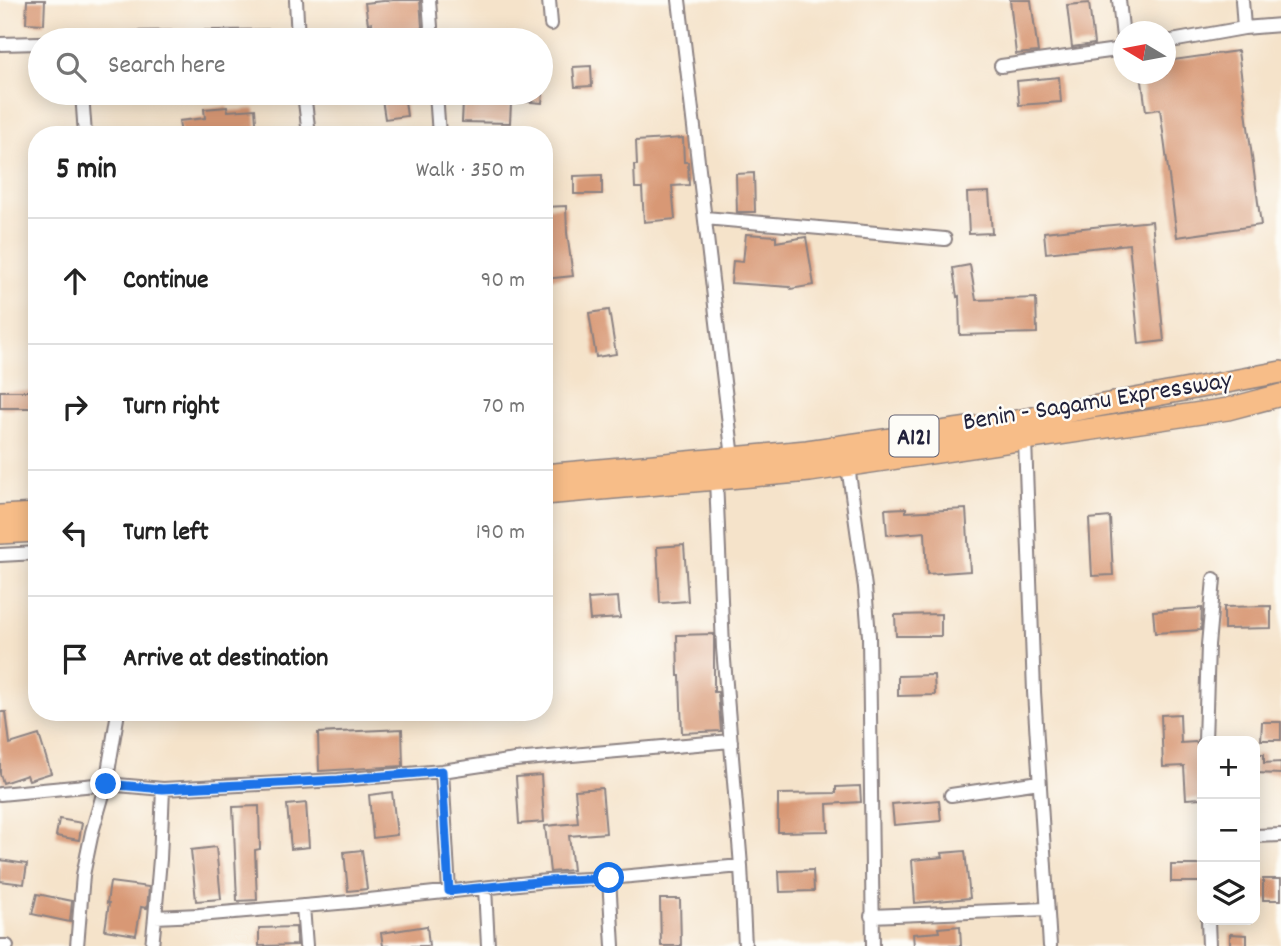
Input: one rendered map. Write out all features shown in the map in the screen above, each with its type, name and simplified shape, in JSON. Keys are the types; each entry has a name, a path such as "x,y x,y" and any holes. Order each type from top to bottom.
{"highway":[{"name":"A121","path":"553,474 807,451 1011,422 1281,372"},
{"name":"Benin - Sagamu Expressway","path":"553,493 848,466 1228,409 1281,395"},
{"path":"0,516 28,514"},
{"path":"0,533 28,531"}],"street":[{"path":"296,0 297,28"},
{"path":"429,0 431,28"},
{"path":"549,0 551,24"},
{"path":"679,0 733,458"},
{"path":"1119,0 1121,21"},
{"path":"1242,0 1244,28"},
{"path":"1176,39 1281,25"},
{"path":"0,44 28,43"},
{"path":"1001,66 1113,50"},
{"path":"83,105 84,126"},
{"path":"305,105 308,126"},
{"path":"437,105 438,126"},
{"path":"705,218 945,239"},
{"path":"1025,440 1034,692 1050,946"},
{"path":"848,466 869,636 873,946"},
{"path":"716,479 723,648 745,946"},
{"path":"0,555 28,553"},
{"path":"1205,736 1208,645 1214,579"},
{"path":"77,946 83,875 106,784 116,721"},
{"path":"0,794 106,784 163,789 338,780 442,771 515,760 731,741"},
{"path":"442,771 449,891"},
{"path":"951,795 1040,782"},
{"path":"152,946 163,789"},
{"path":"1260,836 1281,835"},
{"path":"155,917 741,866"},
{"path":"609,878 613,946"},
{"path":"485,888 488,946"},
{"path":"303,906 306,946"},
{"path":"871,916 1047,909"},
{"path":"1208,925 1209,946"},
{"path":"0,946 7,946"}],"building":[{"path":"27,0 45,0 44,24 26,23"},
{"path":"420,0 422,28 373,28 372,23 368,24 365,3"},
{"path":"1010,0 1031,0 1038,52 1016,54"},
{"path":"1089,3 1094,44 1072,47 1067,5"},
{"path":"1238,51 1261,225 1177,237 1160,109 1146,111 1142,84 1176,84 1176,60"},
{"path":"591,66 592,86 575,87 573,67"},
{"path":"1059,77 1061,102 1019,105 1017,81"},
{"path":"383,105 406,105 407,116 385,119"},
{"path":"463,105 511,105 510,123 462,122"},
{"path":"204,109 255,109 256,126 180,126 179,121 205,118"},
{"path":"683,138 689,185 672,186 675,219 644,222 642,188 635,188 636,141"},
{"path":"754,173 755,212 737,212 736,174"},
{"path":"602,175 602,194 574,194 574,176"},
{"path":"989,192 992,233 969,234 967,193"},
{"path":"566,206 573,276 553,278 553,207"},
{"path":"1152,221 1164,341 1139,344 1129,244 1046,253 1044,232"},
{"path":"746,234 776,236 776,242 806,237 814,285 791,289 731,283 733,261 743,262"},
{"path":"970,265 976,300 1036,298 1037,333 960,335 959,296 957,297 953,268"},
{"path":"609,310 616,354 596,357 589,313"},
{"path":"0,391 28,391 28,408 0,408"},
{"path":"906,508 906,512 966,509 970,571 927,574 925,532 887,535 885,509"},
{"path":"1110,517 1113,575 1092,576 1089,519"},
{"path":"684,545 688,601 660,603 657,547"},
{"path":"618,597 620,618 590,620 588,599"},
{"path":"1271,606 1271,628 1224,629 1224,607"},
{"path":"1202,608 1201,630 1155,633 1153,611"},
{"path":"941,614 941,636 896,636 895,615"},
{"path":"714,634 714,692 718,692 721,731 682,733 677,635"},
{"path":"934,675 935,695 898,696 898,676"},
{"path":"0,712 6,712 10,744 39,735 51,773 29,780 27,775 3,783 0,774"},
{"path":"1180,714 1181,743 1197,744 1197,798 1186,799 1184,766 1163,767 1161,715"},
{"path":"1262,722 1281,722 1281,740 1261,740"},
{"path":"402,729 403,766 319,771 318,733"},
{"path":"1260,754 1264,754 1264,763 1281,762 1281,774 1260,773"},
{"path":"541,775 544,822 519,824 516,777"},
{"path":"860,786 861,802 827,804 828,831 778,832 778,794 836,793 836,787"},
{"path":"602,788 606,833 569,836 573,870 550,872 545,826 578,823 575,790"},
{"path":"392,792 397,835 373,838 369,795"},
{"path":"939,800 941,821 894,825 892,804"},
{"path":"306,803 309,847 291,849 287,805"},
{"path":"259,806 260,849 255,850 257,900 237,901 233,807"},
{"path":"59,819 82,823 79,840 56,836"},
{"path":"216,847 221,899 196,901 191,850"},
{"path":"362,850 367,889 348,891 344,852"},
{"path":"965,851 970,898 915,903 912,860 943,857 942,853"},
{"path":"0,860 27,864 24,884 0,881"},
{"path":"1171,865 1197,865 1197,882 1171,882"},
{"path":"813,870 814,891 780,892 779,871"},
{"path":"1263,879 1281,879 1281,900 1263,900"},
{"path":"110,882 149,887 147,908 141,907 136,935 105,930"},
{"path":"37,894 72,901 70,922 32,914"},
{"path":"660,899 680,899 681,946 661,946"},
{"path":"427,926 429,946 383,946 381,933"},
{"path":"960,926 961,946 914,946 913,934 939,932 938,928"},
{"path":"296,927 297,945 259,946 259,928"},
{"path":"1230,934 1247,935 1247,946 1230,946"}],"route":[{"path":"106,784 163,789 338,780 442,771 449,891 609,878"}]}
